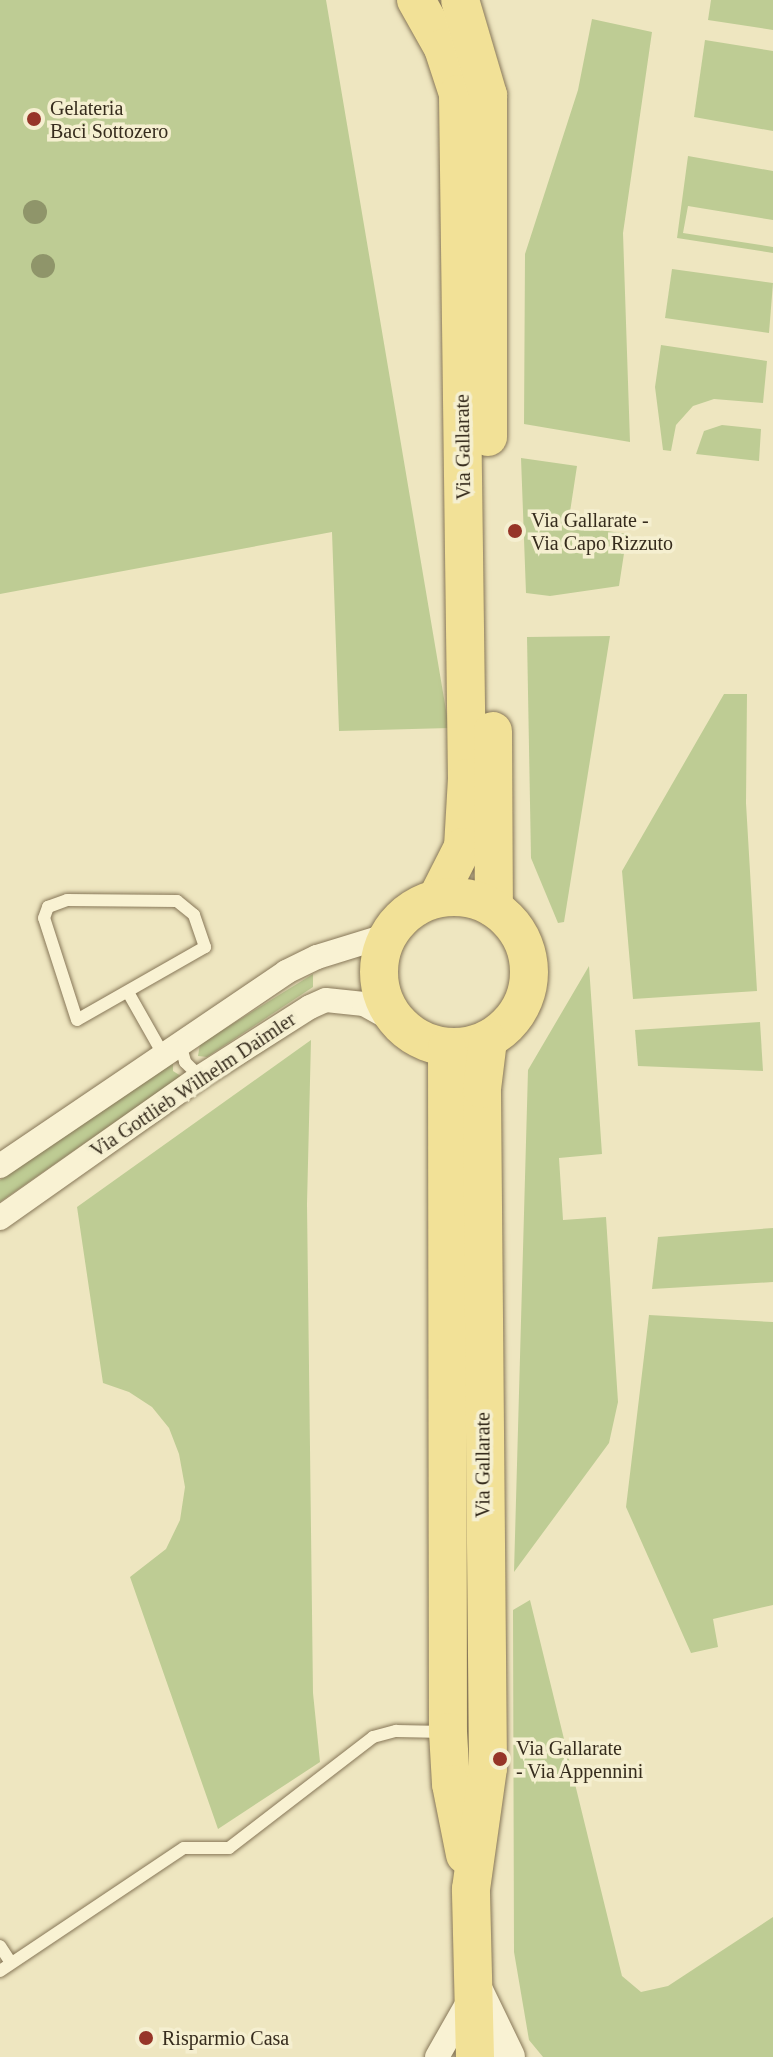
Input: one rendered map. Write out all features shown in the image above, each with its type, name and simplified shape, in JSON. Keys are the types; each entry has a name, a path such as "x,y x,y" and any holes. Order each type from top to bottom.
{"main road":[{"name":"Via Gallarate","path":"416,0 443,48 458,94 467,778 463,847 437,898"},
{"name":"Via Gallarate","path":"460,0 488,95 494,908"},
{"path":"467,897 494,908 524,943 530,966 519,1009 488,1040 447,1048 419,1040 397,1022 380,981 388,935 409,911 437,898 467,897"},
{"name":"Via Gallarate","path":"471,1889 488,1768 482,1167 488,1040"},
{"name":"Via Gallarate","path":"447,1048 448,1732 451,1784 471,1889 475,2057"}],"street":[{"name":"Via Gottlieb Wilhelm Daimler","path":"0,1166 171,1048 317,957 388,935"},
{"name":"Via Gottlieb Wilhelm Daimler","path":"0,1218 200,1077 326,1000 364,1004 397,1022"},
{"path":"437,2057 474,1988"},
{"path":"474,1988 486,2020 508,2057"}],"lane":[{"path":"67,900 186,904 205,947 129,994 77,1020 46,929 48,907 67,900"},
{"path":"129,994 171,1048 200,1077"},
{"path":"0,1946 6,1967 184,1848 229,1848 373,1737 396,1731 448,1732"}],"green space":[{"path":"0,0 326,0 449,728 339,731 332,532 0,594"},
{"path":"711,0 773,0 773,30 708,20"},
{"path":"592,19 652,32 623,233 630,442 524,424 525,254 578,90"},
{"path":"705,40 773,51 773,131 694,117"},
{"path":"688,156 773,171 773,220 688,206 683,233 773,247 773,253 677,238"},
{"path":"672,269 773,283 769,333 665,318"},
{"path":"661,345 767,361 763,403 714,399 693,406 676,425 671,451 663,450 655,387"},
{"path":"722,425 761,429 759,461 696,454 704,431"},
{"path":"521,458 577,466 568,525 627,534 619,586 550,596 526,593"},
{"path":"610,636 564,922 558,923 531,858 527,637"},
{"path":"724,694 747,694 746,803 757,991 633,999 622,871"},
{"path":"589,966 602,1154 559,1158 563,1220 606,1217 618,1402 609,1443 514,1572 528,1070"},
{"path":"313,974 313,987 207,1057 198,1056 200,1044"},
{"path":"760,1022 763,1071 638,1066 635,1030"},
{"path":"311,1040 307,1204 313,1693 320,1762 218,1829 130,1577 166,1549 180,1520 185,1487 179,1454 169,1428 152,1407 129,1392 103,1383 77,1207"},
{"path":"173,1060 173,1071 181,1076 0,1202 0,1180"},
{"path":"773,1228 773,1282 652,1289 658,1237"},
{"path":"649,1315 773,1322 773,1605 713,1619 718,1647 691,1653 626,1507"},
{"path":"530,1600 622,1976 641,1992 668,1986 773,1917 773,2057 543,2057 529,2040 514,1952 513,1610"}],"place":[{"name":"Gelateria Baci Sottozero","path":"34,119"},
{"name":"Via Gallarate - Via Capo Rizzuto","path":"515,531"},
{"name":"Via Gallarate - Via Appennini","path":"500,1759"},
{"name":"Risparmio Casa","path":"146,2038"}]}
